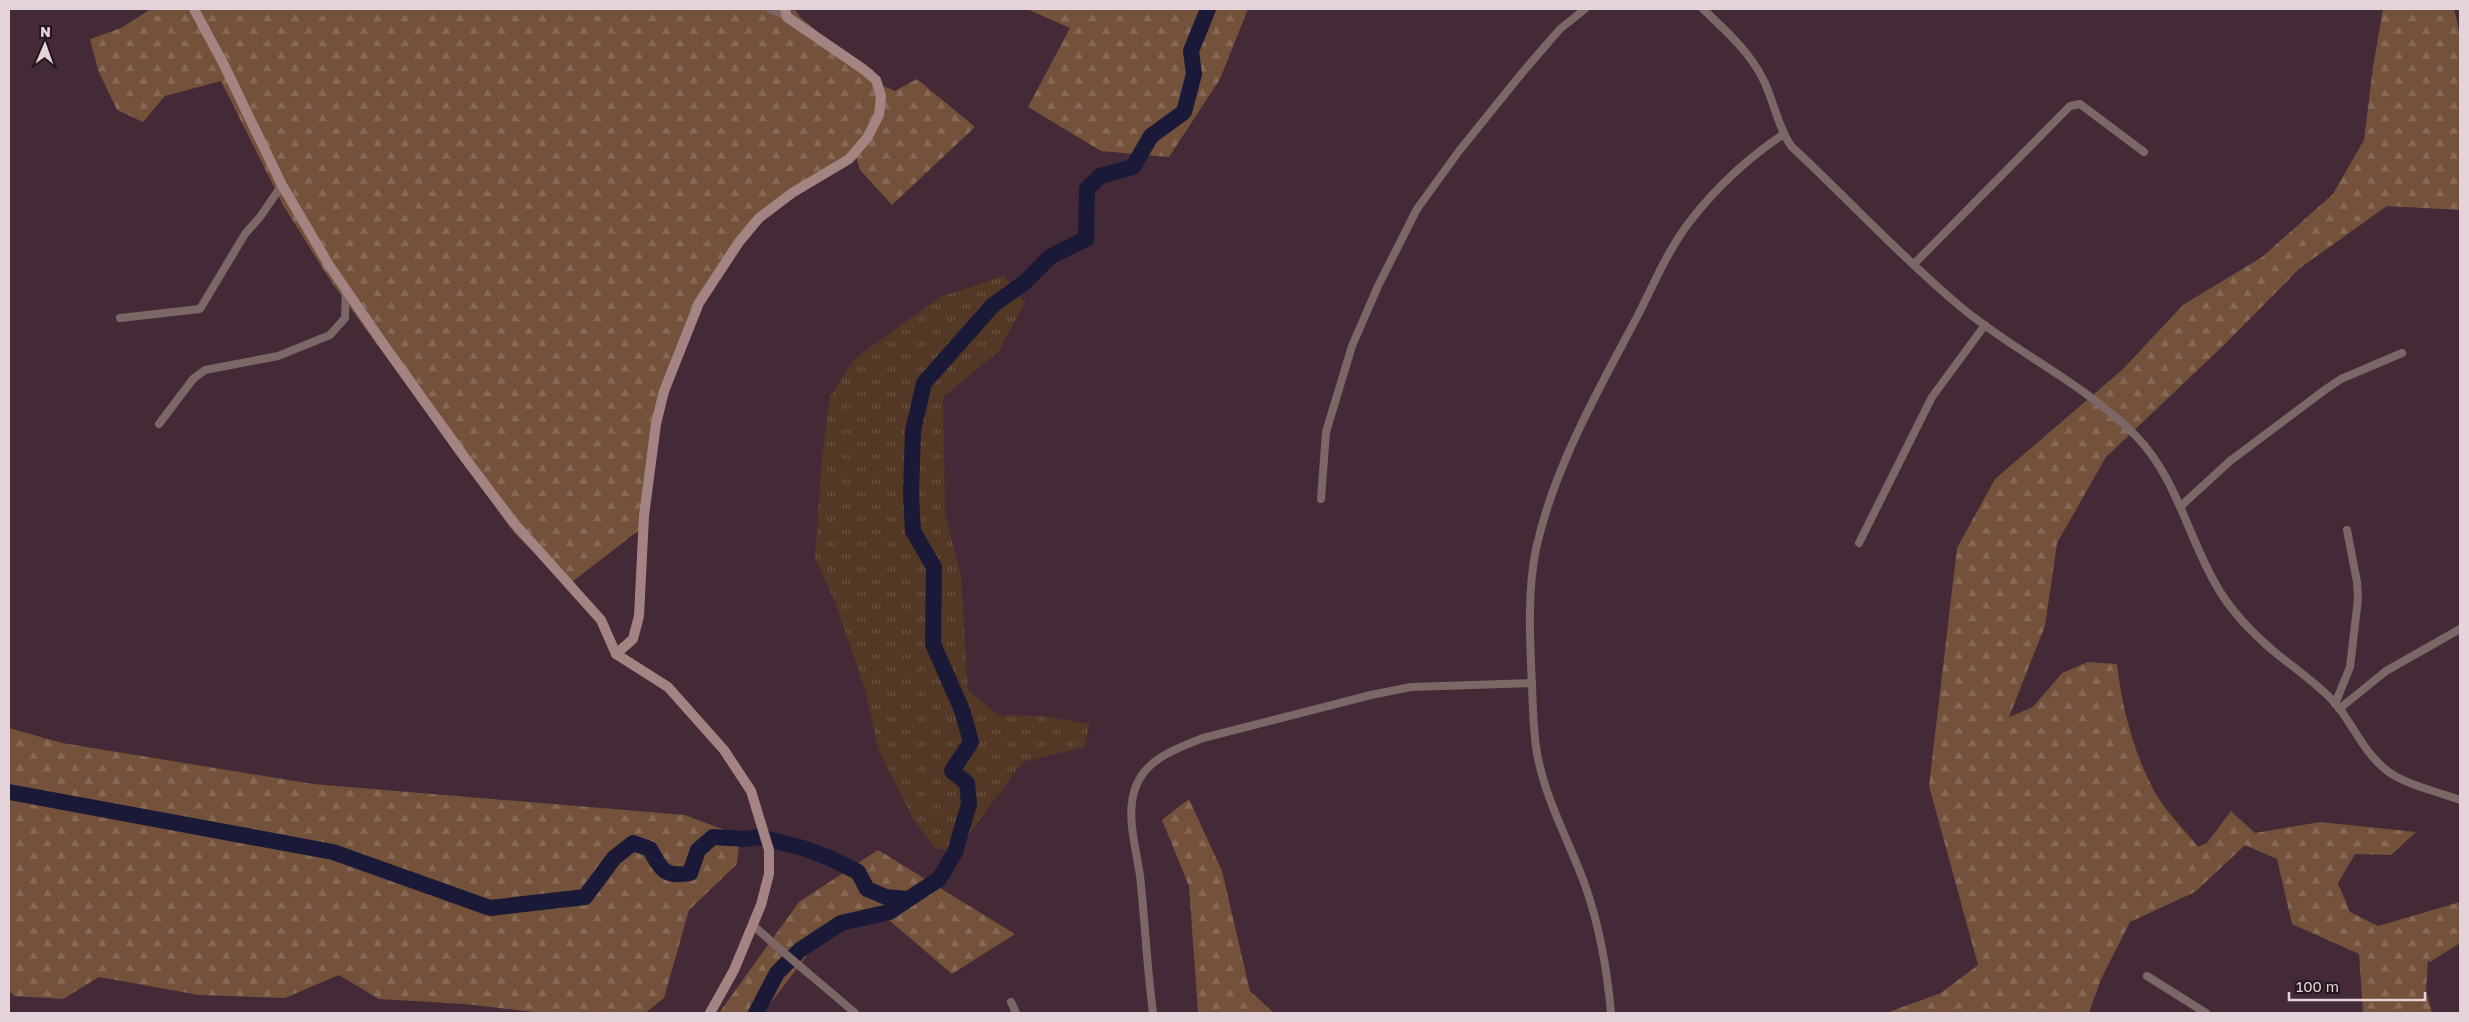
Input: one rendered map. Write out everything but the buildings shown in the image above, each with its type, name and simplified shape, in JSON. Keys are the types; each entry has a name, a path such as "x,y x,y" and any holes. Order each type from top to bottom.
{"main road":[{"path":"194,9 223,63 282,185 346,291 464,458 509,516 601,620 616,654 668,687 724,750 751,791 769,850 766,889 734,970 710,1013"},
{"path":"616,654 633,639 639,616 644,516 656,424 664,391 699,303 739,242 759,218 792,193 849,159 867,138 879,115 881,96 876,80 785,12"}],"street":[{"path":"770,9 785,12"},
{"path":"1322,499 1326,432 1347,363 1378,286 1417,209 1459,151 1522,73 1560,29 1585,9"},
{"path":"1703,9 1730,35 1750,59 1763,79 1784,134 1792,146 1961,307 2112,413 2144,445 2161,468 2182,504 2198,551 2212,577 2245,626 2337,707 2372,756 2386,770 2398,777 2460,800"},
{"path":"1914,264 2070,106 2080,104 2144,152"},
{"path":"1611,1013 1604,953 1595,915 1586,886 1542,777 1536,750 1532,683 1531,594 1536,551 1552,492 1569,453 1664,262 1692,219 1754,154 1784,134"},
{"path":"120,318 200,309 245,234 260,217 282,185"},
{"path":"159,424 193,379 205,370 278,356 330,335 345,318 346,291"},
{"path":"1859,543 1932,397 1985,325"},
{"path":"2182,504 2230,461 2326,389 2341,380 2402,353"},
{"path":"2337,707 2350,667 2358,599 2357,582 2347,530"},
{"path":"2337,707 2386,671 2460,629"},
{"path":"1152,1013 1140,876 1132,822 1132,802 1137,784 1150,765 1180,747 1203,738 1371,695 1411,687 1532,683"},
{"path":"753,925 798,967 817,980 855,1013"},
{"path":"2147,976 2206,1013"},
{"path":"1011,1002 1016,1013"}],"green space":[{"path":"151,9 779,9 787,12 795,10 800,17 825,38 873,70 881,85 895,91 917,79 975,127 892,205 860,170 854,150 771,204 705,294 661,414 647,524 568,585 515,534 330,280 283,205 221,81 165,96 143,122 117,110 98,70 90,39 121,28"},
{"path":"1027,9 1248,9 1220,79 1169,157 1101,151 1028,107 1070,28"},
{"path":"2383,9 2454,9 2460,34 2460,210 2387,206 2300,268 2226,343 2106,457 2057,543 2045,626 2009,717 2033,707 2062,673 2088,662 2117,664 2129,728 2146,774 2163,804 2198,847 2207,843 2231,811 2255,833 2320,822 2416,832 2391,855 2355,854 2338,883 2350,912 2378,926 2460,902 2460,943 2430,962 2428,960 2426,990 2432,1013 2363,1013 2359,954 2292,924 2277,859 2245,845 2195,892 2130,922 2101,979 2089,1013 1886,1013 1941,993 1978,965 1929,786 1957,548 1995,479 2122,370 2183,305 2262,257 2333,194 2364,140 2373,67"},
{"path":"1004,276 1025,302 999,351 943,397 945,513 961,576 968,690 998,715 1041,716 1090,724 1084,747 1023,762 955,852 935,848 913,819 879,751 864,686 833,597 815,559 822,456 830,397 854,359 940,297"},
{"path":"9,728 62,743 313,784 685,815 740,836 737,864 689,910 664,998 645,1013 542,1013 465,1004 379,999 339,975 285,998 199,995 99,977 63,999 14,996 9,990"},
{"path":"1189,799 1222,871 1250,991 1274,1013 1198,1012 1189,886 1162,820"},
{"path":"878,850 1015,934 952,974 889,920 827,929 763,1013 719,1013 799,902"}],"waterway":[{"path":"756,1013 777,973 800,950 841,923 889,912 939,879 955,852 969,804 967,783 952,771 971,742 962,710 933,644 934,567 913,531 911,494 913,431 924,383 993,305 1025,282 1051,256 1086,239 1087,189 1100,176 1133,167 1151,136 1184,112 1194,74 1191,51 1208,9"},
{"path":"9,792 333,852 490,908 585,897 614,858 633,843 650,849 657,862 665,871 675,874 690,873 698,850 713,837 745,839 759,837 803,848 830,858 858,872 867,889 886,897 907,899"}]}
